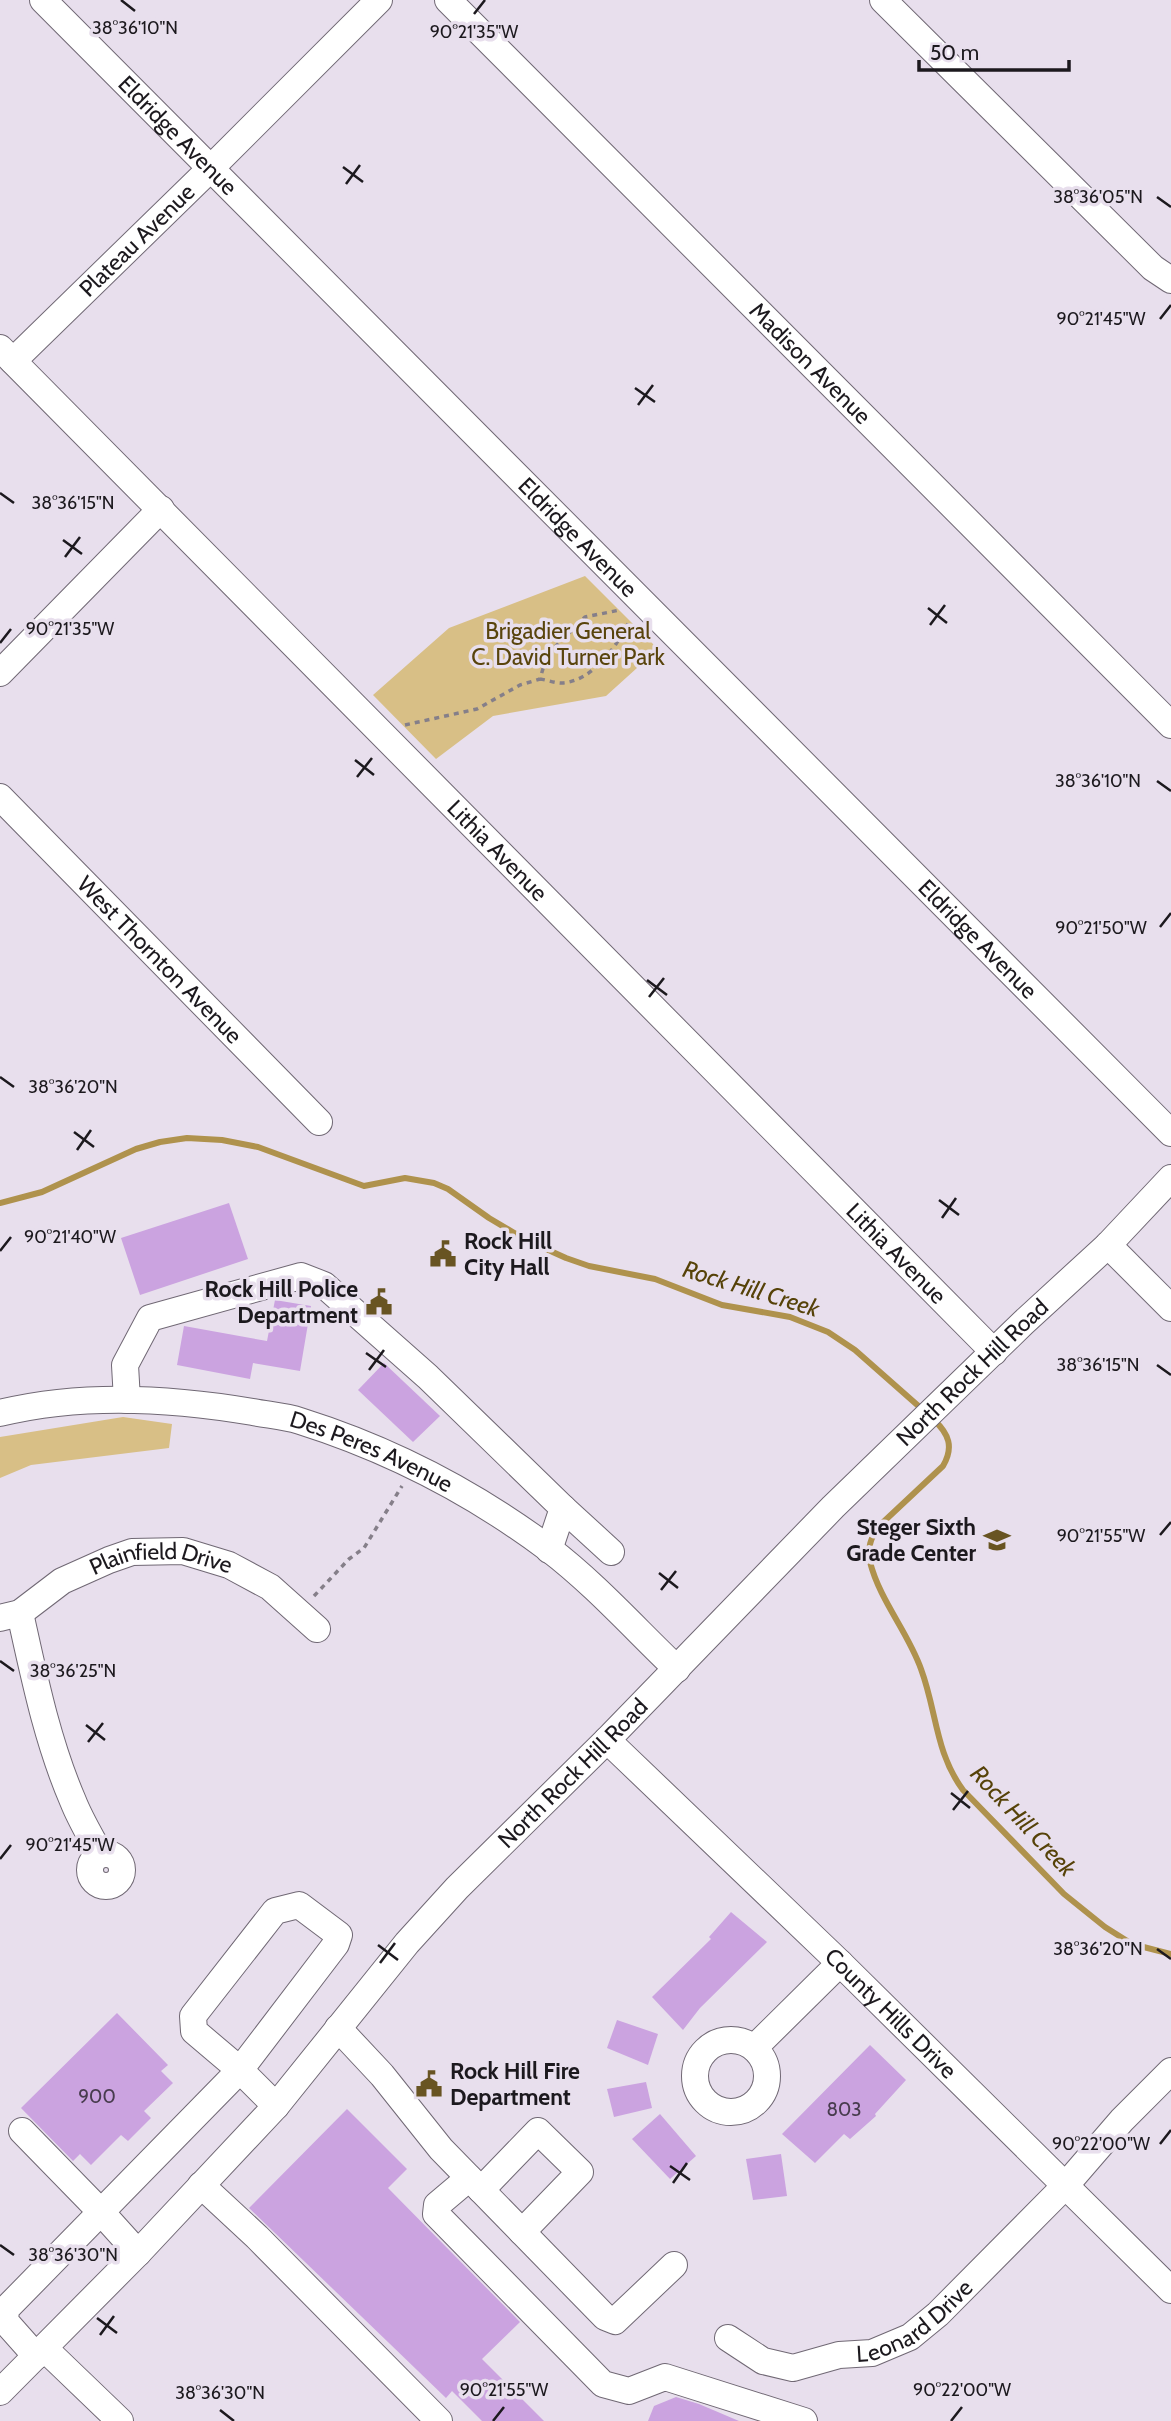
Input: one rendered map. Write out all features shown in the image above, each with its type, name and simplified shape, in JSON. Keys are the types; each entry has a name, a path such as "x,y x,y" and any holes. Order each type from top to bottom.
{"street":[{"name":"Eldridge Avenue","path":"44,0 627,603 1171,1133"},
{"name":"Plateau Avenue","path":"6,354 210,169 379,0"},
{"name":"Madison Avenue","path":"448,0 1171,725"},
{"path":"883,0 1162,274 1171,298"},
{"name":"Lithia Avenue","path":"6,354 994,1352"},
{"path":"0,673 161,509"},
{"name":"West Thornton Avenue","path":"0,797 319,1122"},
{"name":"North Rock Hill Road","path":"0,2392 138,2253 276,2106 407,1943 457,1888 607,1740 744,1597 994,1352 1108,1245 1171,1178"},
{"path":"1108,1245 1171,1308"},
{"path":"127,1400 125,1365 150,1318 302,1276 324,1285 428,1377 611,1552"},
{"name":"Des Peres Avenue","path":"0,1413 68,1403 127,1400 219,1406 297,1420 375,1448 456,1488 549,1550 677,1669"},
{"path":"549,1550 563,1508"},
{"name":"Plainfield Drive","path":"10,1615 62,1581 109,1560 132,1552 183,1551 229,1565 270,1587 317,1629"},
{"path":"10,1615 35,1681 58,1763 73,1803 100,1854"},
{"name":"County Hills Drive","path":"607,1740 840,1963 1171,2290"},
{"path":"120,2421 5,2321 6,2309 240,2070 336,1944 339,1935 299,1905 275,1910 193,2015 194,2031 240,2070 276,2106"},
{"path":"754,2048 840,1963"},
{"path":"338,2028 382,2075 441,2149 605,2317 615,2320 674,2265"},
{"name":"Leonard Drive","path":"728,2338 763,2361 793,2368 839,2355 872,2353 910,2337 938,2314 1065,2186 1122,2120 1171,2071"},
{"path":"22,2131 102,2212 138,2253"},
{"path":"522,2232 580,2172 538,2131 475,2184 437,2205 436,2214 603,2384 629,2390 665,2376 804,2421"},
{"path":"201,2185 439,2421"}],"path":[{"path":"385,735 398,726 477,709 520,685 540,679 560,683 578,680 618,644 629,621 627,603 585,617 547,655 540,679"},
{"path":"297,1612 349,1559 364,1548 411,1466"}],"green space":[{"name":"Brigadier General C. David Turner Park","path":"585,576 658,649 606,696 493,716 436,759 373,695 449,628"},
{"path":"123,1417 172,1424 169,1448 31,1465 0,1478 0,1437"}],"building":[{"path":"229,1203 248,1259 140,1295 121,1238"},
{"path":"275,1300 311,1306 300,1371 253,1363 250,1379 177,1365 184,1326 267,1341"},
{"path":"384,1363 440,1416 413,1442 358,1390"},
{"path":"731,1912 767,1942 700,2008 683,2030 652,1997 711,1939 709,1937"},
{"path":"117,2013 168,2065 161,2071 173,2083 144,2111 151,2118 128,2141 121,2135 91,2165 80,2154 73,2161 21,2108"},
{"path":"617,2020 658,2034 648,2065 607,2048"},
{"path":"870,2045 906,2080 876,2116 850,2139 844,2134 815,2163 782,2134"},
{"path":"646,2082 652,2108 614,2117 607,2089"},
{"path":"347,2109 407,2169 388,2188 520,2322 482,2359 544,2421 482,2421 452,2391 446,2398 249,2208"},
{"path":"660,2114 696,2156 670,2179 632,2139"},
{"path":"781,2154 787,2196 753,2200 746,2159"},
{"path":"676,2397 739,2421 648,2421 654,2406"}],"waterway":[{"name":"Rock Hill Creek","path":"0,1203 42,1192 136,1149 187,1138 222,1140 258,1147 364,1186 405,1178 434,1183 448,1189 526,1240 566,1258 589,1266 655,1279 722,1305 790,1317 828,1332 855,1350 923,1410"},
{"name":"Rock Hill Creek","path":"934,1420 948,1441 948,1453 943,1466 878,1527 869,1552 880,1590 921,1669 947,1761 963,1790 1064,1894 1105,1927 1132,1944 1171,1954"}],"place":[{"name":"Rock Hill City Hall","path":"443,1254"},
{"name":"Rock Hill Police Department","path":"379,1302"},
{"name":"Steger Sixth Grade Center","path":"997,1540"},
{"name":"Rock Hill Fire Department","path":"429,2084"}]}
